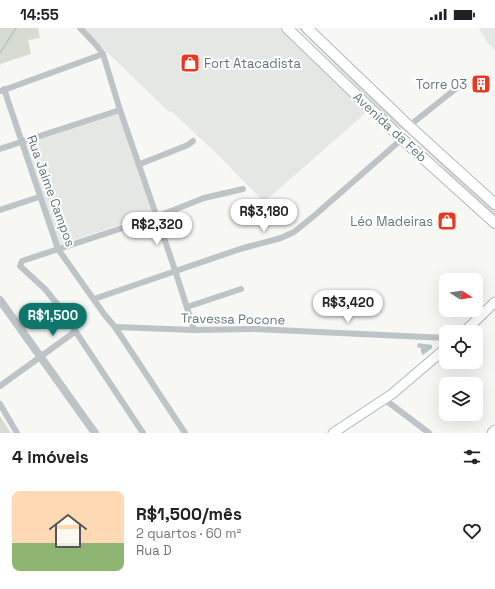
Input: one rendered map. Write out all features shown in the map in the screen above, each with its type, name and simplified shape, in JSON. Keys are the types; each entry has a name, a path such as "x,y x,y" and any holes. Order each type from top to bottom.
{"main road":[{"name":"Avenida da Feb","path":"287,28 402,139 495,223"},
{"name":"Avenida da Feb","path":"307,28 409,126 495,204"},
{"path":"471,325 495,302"},
{"path":"333,433 384,399 439,354"},
{"path":"492,433 495,430"}],"street":[{"path":"80,28 103,54 120,110 140,164 194,330"},
{"path":"2,90 103,54"},
{"path":"409,126 462,83"},
{"name":"Rua Jaime Campos","path":"2,90 58,249 115,327 184,433"},
{"path":"0,149 120,110"},
{"path":"94,298 240,249 281,238 294,232 402,139"},
{"path":"140,164 188,145 193,141"},
{"path":"143,433 58,305 45,289 20,266 22,261 156,217 204,198 243,189"},
{"path":"484,195 495,195"},
{"path":"0,210 39,197"},
{"path":"187,307 241,289"},
{"path":"0,300 95,433"},
{"name":"Travessa Pocone","path":"115,327 194,330 255,329 439,338"},
{"path":"0,386 76,331"},
{"path":"384,399 429,433"},
{"path":"0,404 17,433"}],"shaded area":[{"path":"0,28 38,28 40,38 28,40 31,54 0,65"},
{"path":"82,28 282,28 368,111 264,202 215,152 171,111 169,112"},
{"path":"298,28 300,28 354,78 362,88 395,120 411,132 495,211 495,215 478,202 408,133 395,124"},
{"path":"479,28 495,28 495,50 487,42"},
{"path":"118,113 152,214 59,245 26,144"},
{"path":"418,343 432,345 432,348 423,355 421,348 417,347"},
{"path":"0,416 11,433 0,433"}],"waterway":[{"path":"0,53 16,28"}],"place":[{"name":"Fort Atacadista","path":"190,63"},
{"name":"Torre 03","path":"481,84"},
{"name":"Léo Madeiras","path":"447,221"}]}
